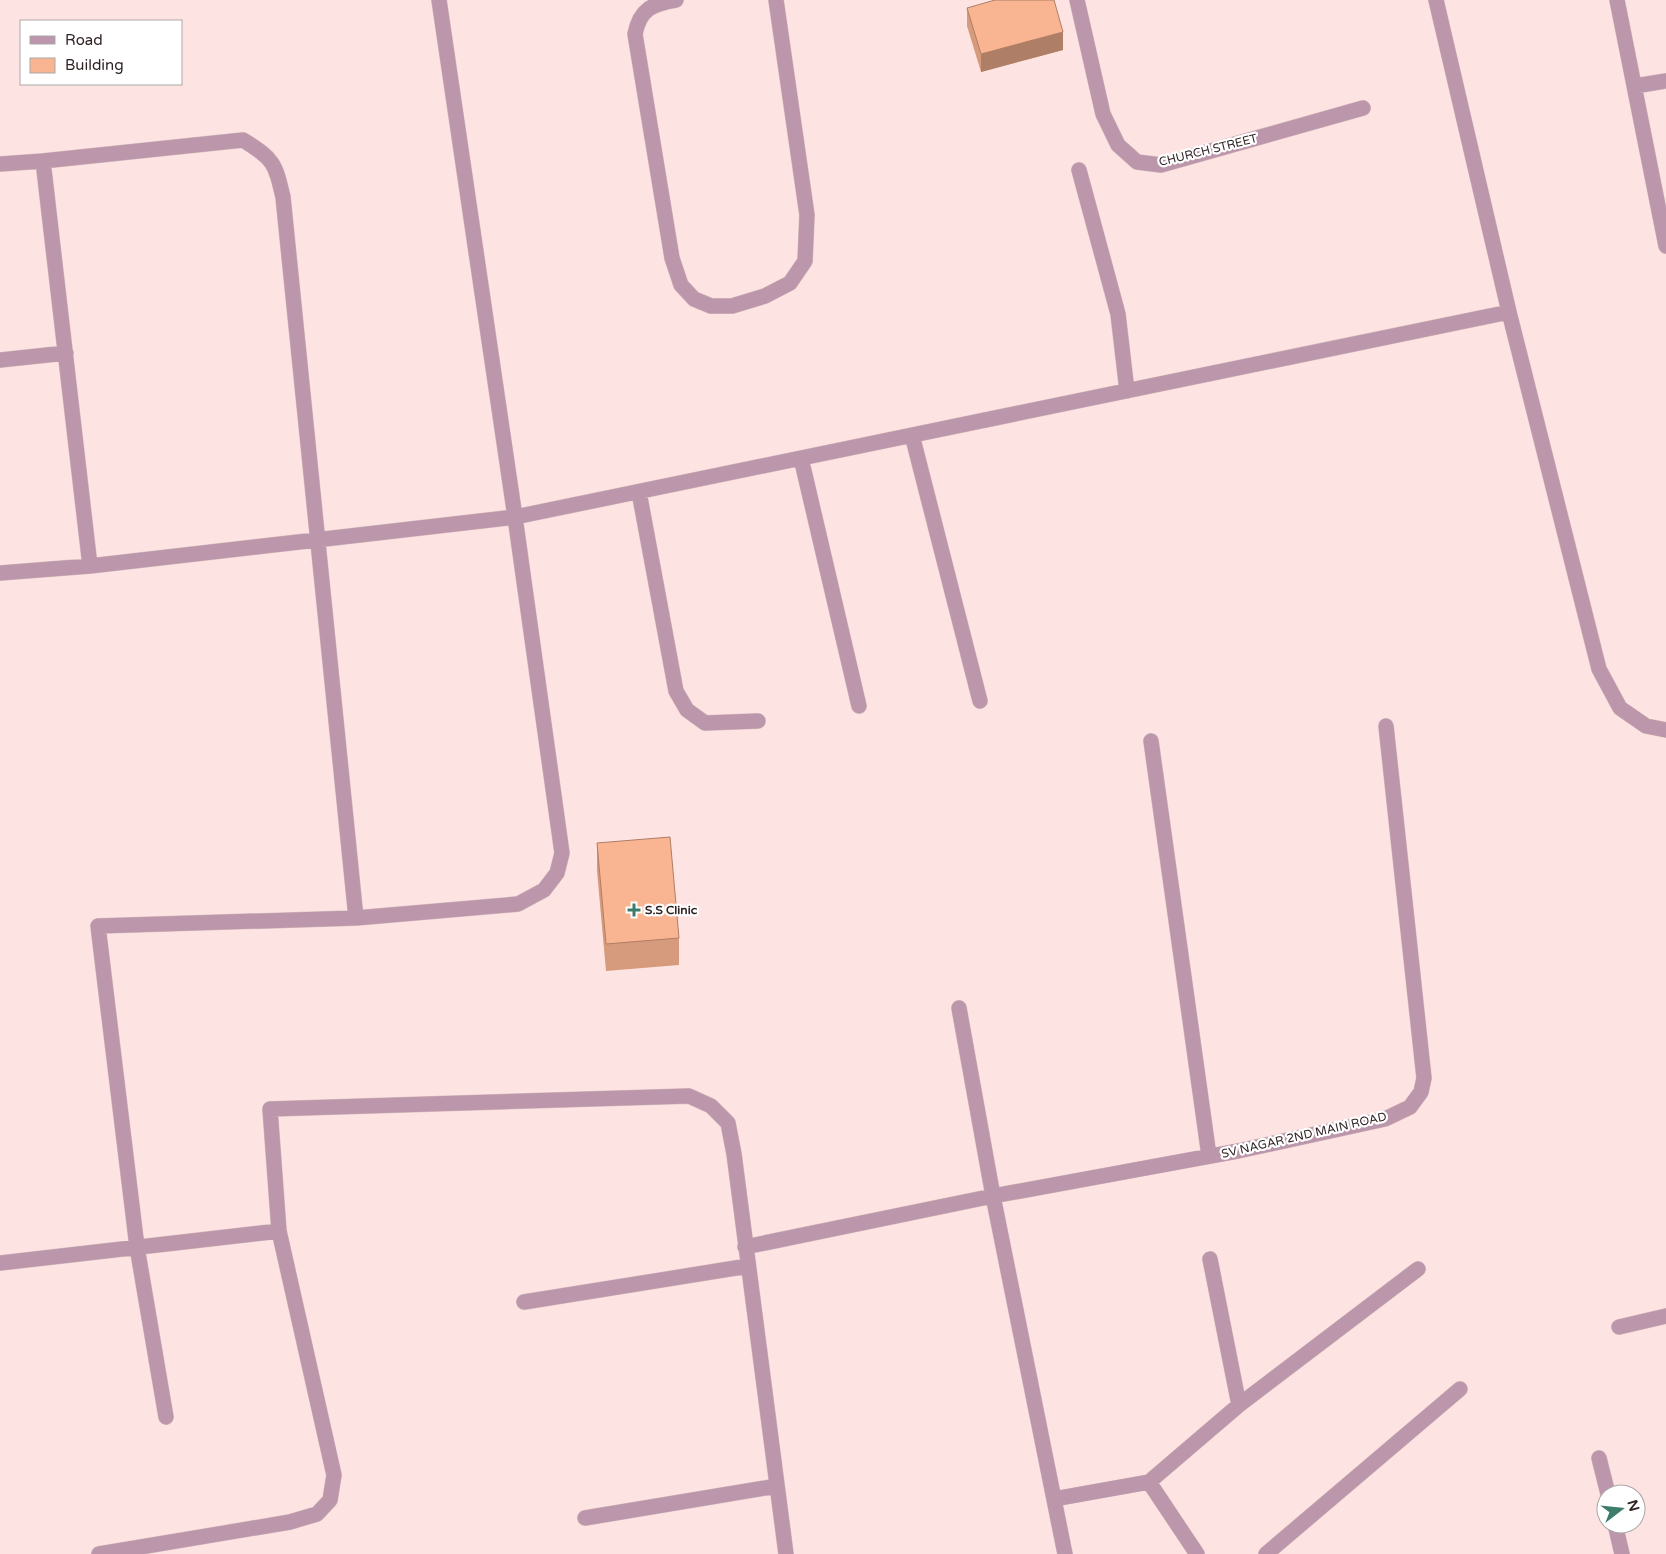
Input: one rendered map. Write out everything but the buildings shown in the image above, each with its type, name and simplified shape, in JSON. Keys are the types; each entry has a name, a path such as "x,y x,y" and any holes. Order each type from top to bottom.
{"street":[{"path":"166,1417 137,1247 98,926 356,918 518,904 544,890 558,873 562,853 439,0"},
{"path":"676,0 647,9 638,20 635,34 672,258 681,284 694,299 711,306 732,306 765,296 790,283 805,261 807,215 776,0"},
{"name":"CHURCH STREET","path":"1077,0 1103,114 1118,144 1137,162 1161,165 1363,108"},
{"path":"1436,0 1509,312 1599,669 1620,708 1646,726 1666,730"},
{"path":"1617,0 1666,246"},
{"path":"1635,86 1666,81"},
{"path":"0,164 243,140 261,151 276,167 283,197 356,918"},
{"path":"43,161 90,566"},
{"path":"1079,170 1118,314 1127,391"},
{"path":"0,573 90,566 515,517 1509,312"},
{"path":"0,360 66,353"},
{"path":"912,435 980,701"},
{"path":"801,458 859,706"},
{"path":"639,492 676,691 687,710 705,724 758,721"},
{"name":"SV NAGAR 2ND MAIN ROAD","path":"745,1247 993,1196 1209,1156 1385,1119 1410,1107 1422,1092 1424,1078 1386,726"},
{"path":"1151,741 1209,1156"},
{"path":"959,1008 993,1196 1065,1554"},
{"path":"99,1554 290,1522 317,1514 330,1500 334,1475 279,1231 270,1109 689,1096 711,1106 728,1123 734,1154 786,1554"},
{"path":"0,1263 279,1231"},
{"path":"1210,1259 1239,1405"},
{"path":"524,1302 748,1266"},
{"path":"1054,1498 1149,1482 1239,1405 1418,1269"},
{"path":"1619,1327 1666,1316"},
{"path":"1266,1554 1460,1389"},
{"path":"1599,1458 1606,1484"},
{"path":"1149,1482 1197,1554"},
{"path":"585,1518 777,1486"},
{"path":"1617,1534 1622,1554"}],"place":[{"name":"S.S Clinic","path":"634,910"}]}
